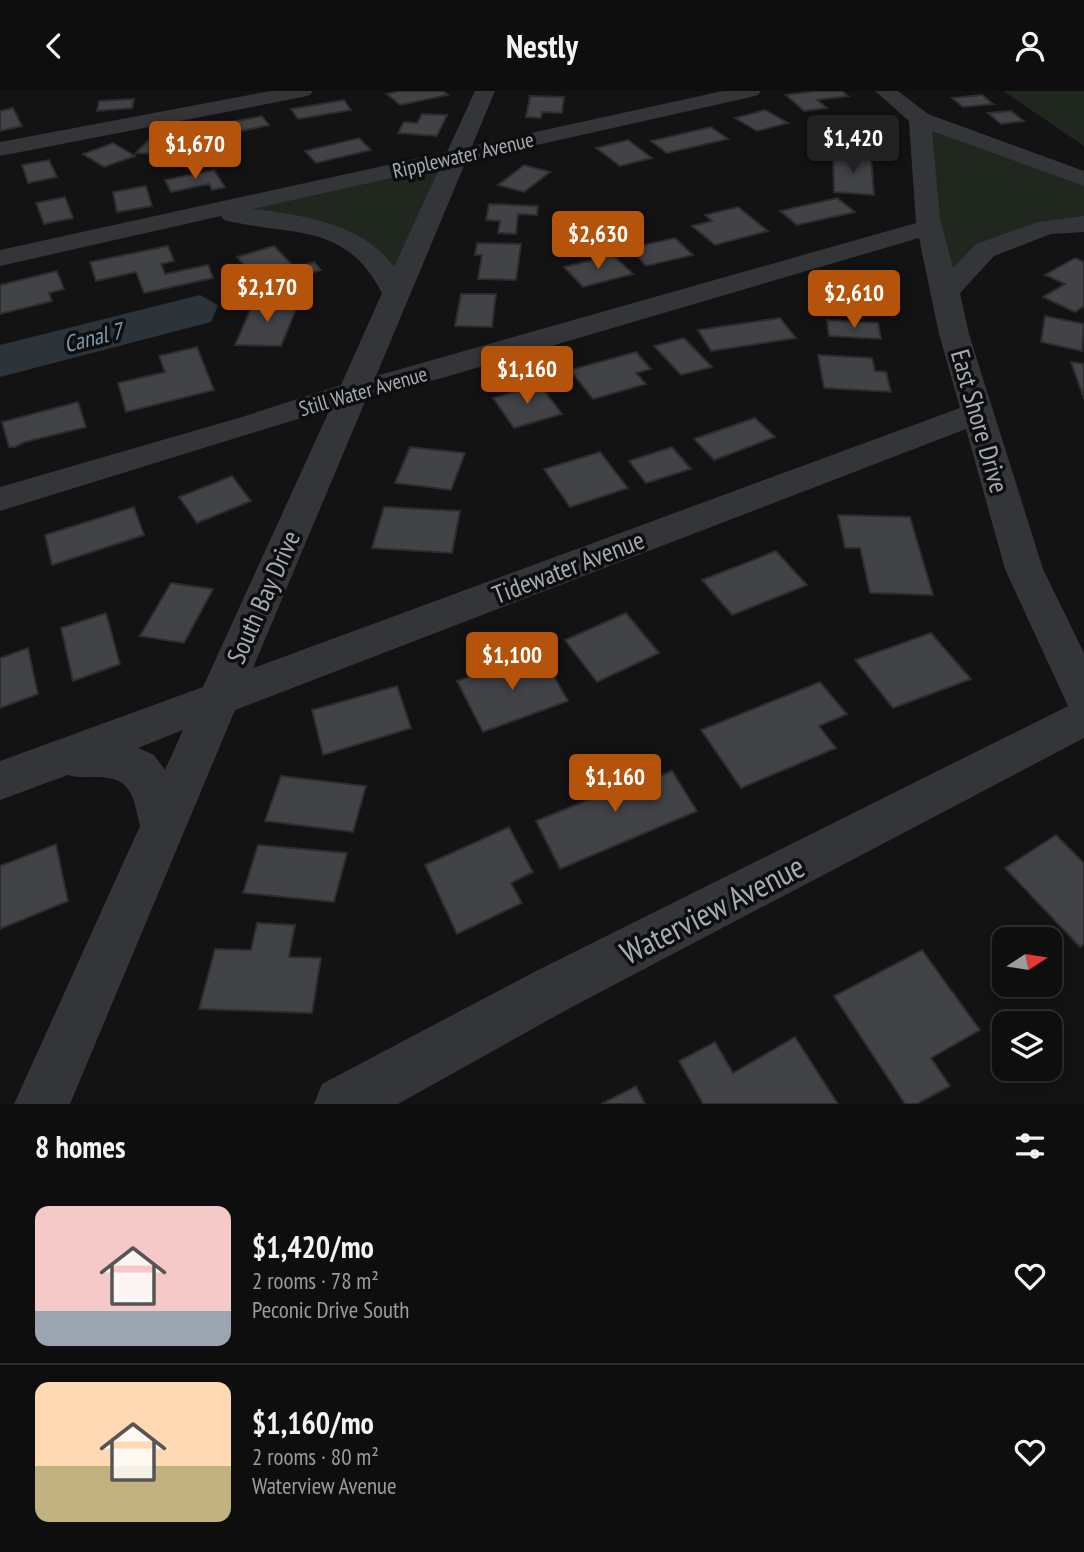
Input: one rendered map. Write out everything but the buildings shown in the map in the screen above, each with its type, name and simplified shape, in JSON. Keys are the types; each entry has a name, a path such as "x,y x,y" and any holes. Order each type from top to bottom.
{"street":[{"path":"0,149 303,91"},
{"name":"South Bay Drive","path":"42,1104 485,91"},
{"name":"Ripplewater Avenue","path":"0,258 751,91"},
{"path":"885,91 920,119 1084,179"},
{"name":"East Shore Drive","path":"920,119 920,149 929,227 954,334 1024,569 1084,696"},
{"name":"Ripplewater Avenue","path":"176,219 243,216 309,227 356,244 369,253 388,277 396,293"},
{"path":"946,292 985,250 1019,235 1048,227 1084,224"},
{"name":"Still Water Avenue","path":"0,499 253,424 353,391 431,372 929,227"},
{"name":"Tidewater Avenue","path":"0,781 978,413"},
{"path":"253,424 271,425 303,437 315,452 319,470"},
{"name":"Waterview Avenue","path":"342,1104 552,990 1084,718"},
{"path":"53,761 102,758 129,762 142,772 154,788 163,826"}],"shaded area":[{"path":"1003,91 1084,91 1084,146"},
{"path":"924,123 1084,183 1084,218 1026,227 949,280"},
{"path":"453,159 396,287 365,247 236,213"}],"water":[{"name":"Canal 7","path":"200,295 218,305 211,322 0,377 0,345"}]}
